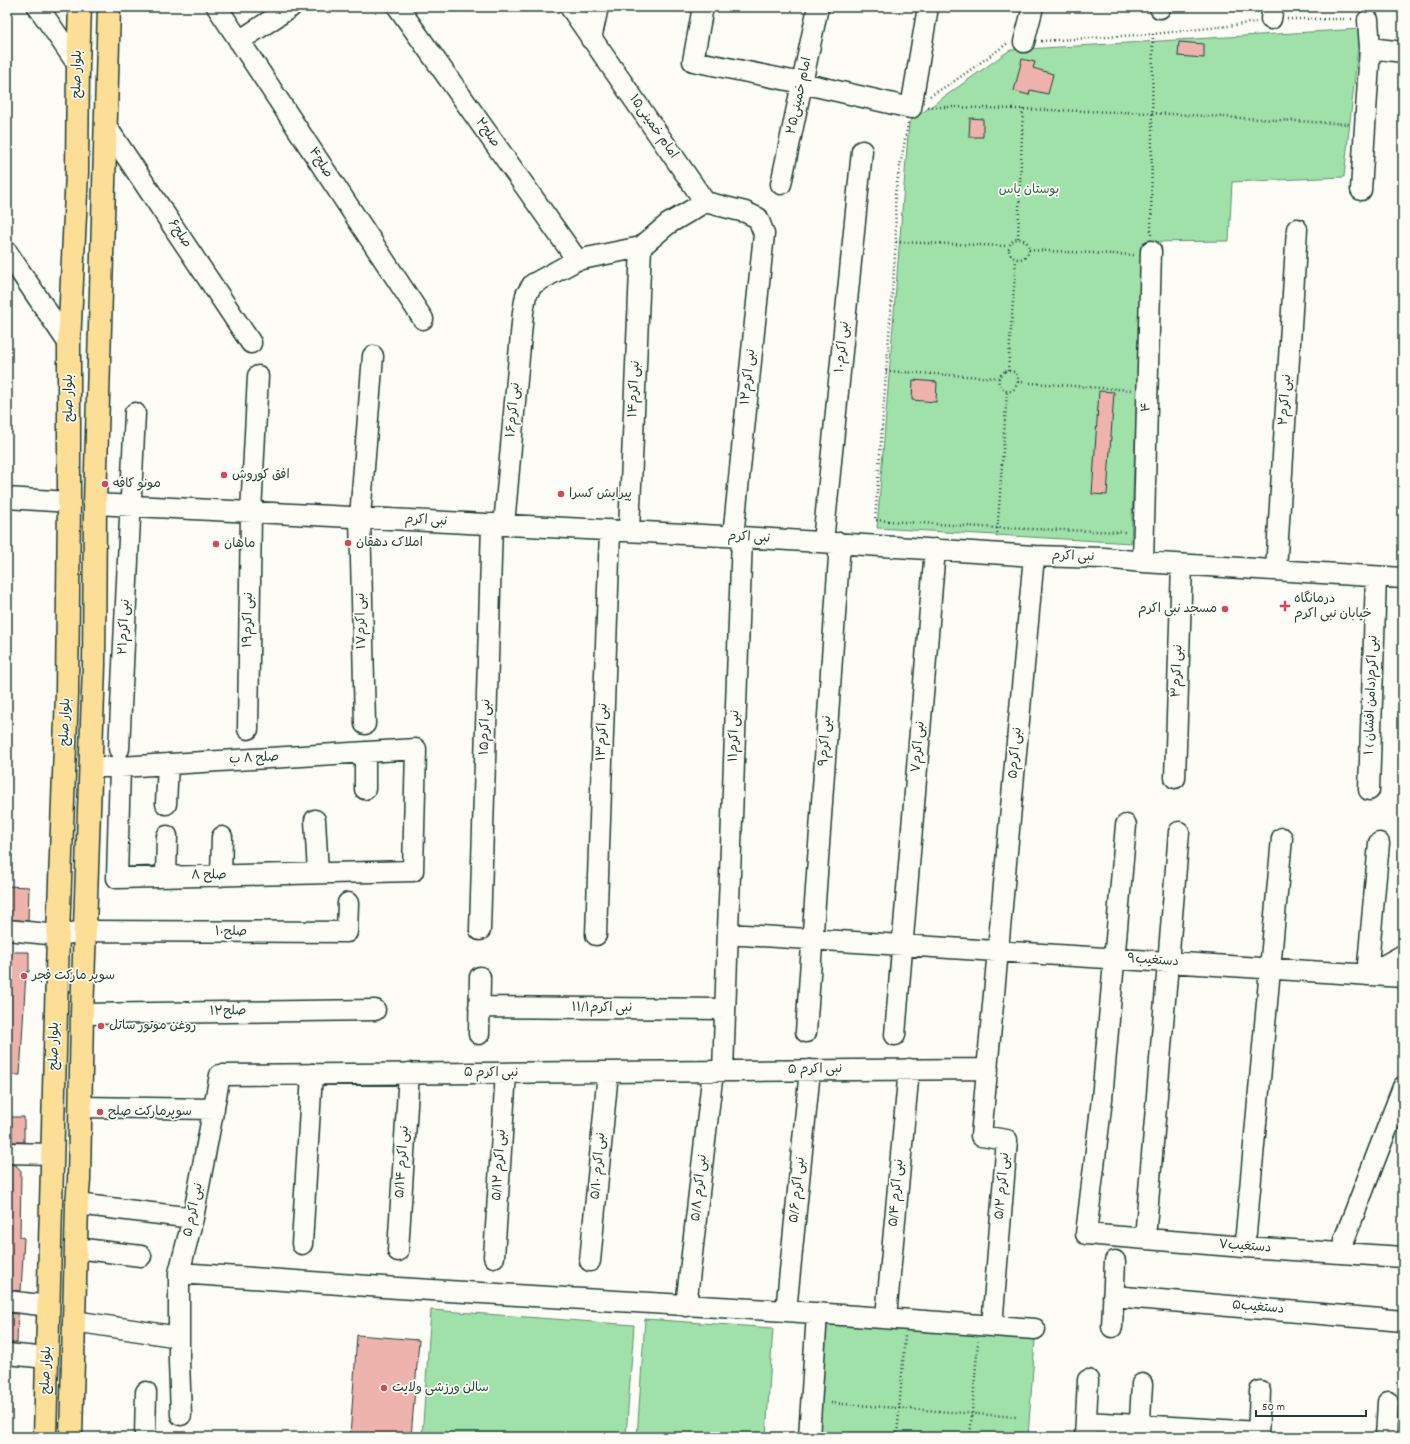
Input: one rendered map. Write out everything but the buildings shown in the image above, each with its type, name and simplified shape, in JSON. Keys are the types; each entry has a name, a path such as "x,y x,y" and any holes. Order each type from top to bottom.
{"main road":[{"name":"بلوار صلح","path":"45,1437 58,935 67,693 69,344 77,172 80,7"},
{"name":"بلوار صلح","path":"71,1437 77,1204 79,1180 82,1014 94,665 95,504 109,7"}],"street":[{"path":"38,7 78,65"},
{"name":"صلح۴","path":"217,7 423,320"},
{"path":"239,40 291,7"},
{"name":"صلح۲","path":"398,7 577,260"},
{"name":"۱۵امام خمینی","path":"570,7 705,202"},
{"path":"591,39 598,7"},
{"path":"703,7 693,61 802,83 910,108 928,7"},
{"name":"امام خمینی۲۵","path":"781,184 818,7"},
{"path":"1024,42 1033,7"},
{"path":"1361,190 1370,48 1368,20"},
{"path":"1370,48 1403,52"},
{"name":"صلح۶","path":"106,126 251,343"},
{"name":"نبی اکرم۱۰","path":"831,543 862,151"},
{"path":"577,260 642,247 668,224 705,202"},
{"name":"نبی اکرم۱۲","path":"705,202 745,212 758,218 764,234 737,537"},
{"name":"نبی اکرم۲","path":"1276,570 1297,229"},
{"name":"نبی اکرم۱۴","path":"619,531 642,247"},
{"path":"7,252 69,344"},
{"name":"۴","path":"1143,562 1151,253"},
{"name":"نبی اکرم۱۶","path":"498,525 526,295 533,284 577,260"},
{"name":"نبی اکرم۱۷","path":"365,724 360,517 373,356"},
{"name":"نبی اکرم۱۹","path":"248,729 251,512 258,376"},
{"name":"نبی اکرم۲۱","path":"119,758 135,413"},
{"path":"7,498 69,502"},
{"name":"نبی اکرم","path":"95,504 737,537 1034,556 1104,558 1182,565 1403,578"},
{"name":"نبی اکرم۱۵","path":"480,930 498,525"},
{"name":"نبی اکرم۱۳","path":"596,935 619,531"},
{"name":"نبی اکرم۱۱","path":"726,1009 737,537"},
{"name":"نبی اکرم۹","path":"806,1032 813,939 831,543"},
{"name":"نبی اکرم۷","path":"895,1035 935,549"},
{"name":"نبی اکرم۵","path":"999,951 1034,556"},
{"name":"نبی اکرم۳","path":"1175,778 1182,565"},
{"name":"۱ نبی اکرم(دامن افشان )","path":"1369,790 1376,577"},
{"name":"صلح ۸ ب","path":"91,767 119,758 168,764 416,749 413,871"},
{"path":"365,752 365,789"},
{"name":"۸ صلح","path":"119,758 117,878 413,871"},
{"path":"166,804 168,764"},
{"path":"315,820 318,873"},
{"path":"1114,958 1126,825"},
{"path":"1146,1227 1179,832"},
{"path":"166,877 167,836"},
{"path":"221,876 222,837"},
{"path":"1246,1234 1282,838"},
{"path":"1367,975 1379,843"},
{"name":"صلح۱۰","path":"86,931 347,932 348,903"},
{"path":"7,930 58,935 86,931"},
{"path":"728,934 813,939"},
{"name":"دستغیب۹","path":"813,939 1403,977"},
{"path":"988,1069 999,951"},
{"path":"1367,975 1403,955"},
{"name":"دستغیب۷","path":"1114,958 1102,1099 1086,1234 1244,1247 1403,1257"},
{"path":"479,1034 480,977"},
{"name":"نبی اکرم۱۱/۱","path":"480,1007 726,1009"},
{"name":"نبی اکرم ۵/۸","path":"686,1306 726,1009"},
{"name":"صلح۱۲","path":"82,1014 375,1010"},
{"name":"نبی اکرم ۵/۴","path":"886,1318 909,1069"},
{"name":"نبی اکرم ۵","path":"181,1415 178,1361 179,1273 193,1218 220,1075 988,1069"},
{"name":"نبی اکرم ۵/۲","path":"985,1325 1006,1140 981,1136 988,1069"},
{"name":"نبی اکرم ۵/۶","path":"786,1311 810,1070"},
{"name":"نبی اکرم ۵/۱۰","path":"590,1261 608,1072"},
{"name":"نبی اکرم ۵/۱۴","path":"398,1251 409,1073"},
{"name":"نبی اکرم ۵/۱۲","path":"494,1257 506,1073"},
{"path":"302,1244 312,1074"},
{"path":"1344,1240 1403,1087"},
{"path":"80,1106 214,1109"},
{"path":"7,1153 52,1154"},
{"path":"77,1204 193,1218"},
{"path":"76,1248 142,1256"},
{"path":"1112,1327 1115,1260"},
{"path":"179,1273 398,1288 817,1313 1035,1329"},
{"name":"دستغیب۵","path":"1113,1296 1403,1321"},
{"path":"7,1301 49,1306"},
{"path":"809,1437 817,1313"},
{"path":"74,1321 179,1337"},
{"path":"7,1354 47,1358"},
{"path":"1088,1380 1085,1429 1258,1435 1260,1391"},
{"path":"1139,1431 1142,1384"},
{"path":"145,1437 146,1392"},
{"path":"1386,1437 1388,1402"}],"path":[{"path":"1029,250 1151,253 1153,34 1228,26 1272,13 1368,20"},
{"path":"1144,533 997,528 875,520 896,242 894,194 910,108 950,107 1153,113 1365,125"},
{"path":"1018,238 1023,109"},
{"path":"1018,238 1025,240 1029,250 1026,256 1016,259 1009,253 1008,246 1012,241 1018,238"},
{"path":"896,242 1008,246"},
{"path":"1008,371 1016,259"},
{"path":"886,371 1000,378"},
{"path":"1012,371 1017,376 1018,382 1015,388 1010,391 1006,391 999,385 998,382 1000,378 1002,373 1012,371"},
{"path":"1018,382 1147,391"},
{"path":"996,553 1006,391"},
{"path":"897,1437 906,1319"},
{"path":"970,1437 985,1325"},
{"path":"831,1404 1017,1416"}],"green space":[{"name":"بوستان یاس","path":"1360,29 1344,177 1232,182 1229,241 1143,242 1131,543 877,528 909,122 1010,50"},
{"path":"431,1310 634,1325 626,1437 422,1437"},
{"path":"645,1319 773,1328 766,1437 637,1437"},
{"path":"824,1319 1036,1327 1028,1437 816,1437"}],"place":[{"name":"افق کوروش","path":"224,475"},
{"name":"مونو کافه","path":"105,484"},
{"name":"پیرایش کسرا","path":"561,494"},
{"name":"املاک دهقان","path":"348,543"},
{"name":"ماهان","path":"216,544"},
{"name":"درمانگاه خیابان نبی اکرم","path":"1285,606"},
{"name":"مسجد نبی اکرم","path":"1225,609"},
{"name":"سوپر مارکت فجر","path":"24,976"},
{"name":"روغن موتور ساتل","path":"101,1026"},
{"name":"سوپرمارکت صلح","path":"100,1112"},
{"name":"سالن ورزشی ولایت","path":"384,1388"}]}
